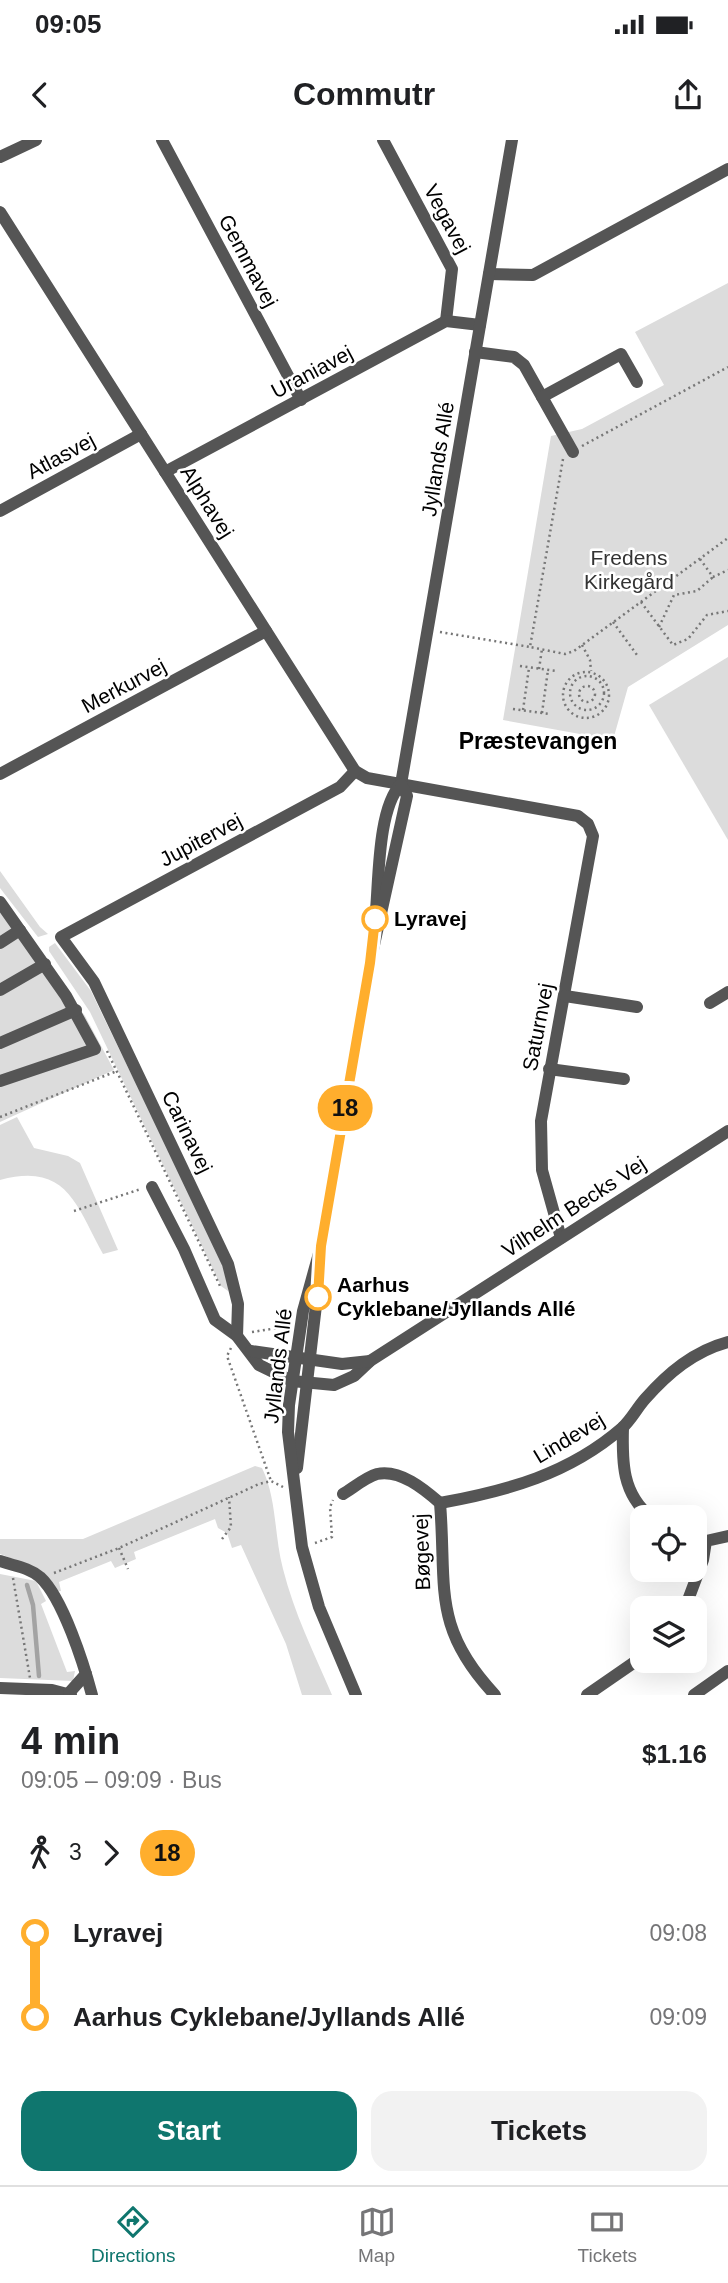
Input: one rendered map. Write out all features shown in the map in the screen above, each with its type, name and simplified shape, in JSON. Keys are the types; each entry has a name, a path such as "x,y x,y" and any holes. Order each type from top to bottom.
{"street":[{"path":"0,157 36,140"},
{"name":"Gemmavej","path":"162,140 301,400"},
{"name":"Vegavej","path":"383,140 452,269 446,321"},
{"name":"Jyllands Allé","path":"356,1695 319,1607 302,1547 288,1432 292,1381 300,1327 321,1246 370,963 407,796 401,784 512,140"},
{"path":"489,274 533,275 728,169"},
{"name":"Alphavej","path":"0,212 355,771"},
{"path":"446,321 480,325"},
{"name":"Uraniavej","path":"165,472 446,321"},
{"path":"475,352 513,357 524,365 573,452"},
{"path":"542,397 621,354 637,382"},
{"name":"Atlasvej","path":"0,511 141,434"},
{"name":"Merkurvej","path":"0,774 266,631"},
{"path":"355,771 367,778 401,784"},
{"name":"Jupitervej","path":"61,937 340,787 355,771"},
{"name":"Saturnvej","path":"401,784 578,816 588,824 593,836 565,996 549,1069 540,1146 542,1170 561,1238"},
{"path":"0,902 76,1010 95,1049 0,1081"},
{"path":"0,943 20,930"},
{"name":"Carinavej","path":"61,937 94,982 228,1264 238,1304 237,1336"},
{"path":"0,990 45,964"},
{"path":"710,1003 728,992"},
{"path":"565,996 637,1007"},
{"path":"0,1043 76,1010"},
{"path":"549,1069 624,1079"},
{"name":"Vilhelm Becks Vej","path":"292,1381 334,1385 355,1376 370,1361 728,1130"},
{"path":"152,1186 184,1249 215,1320 237,1336 259,1365 292,1381"},
{"name":"Jyllands Allé","path":"295,1493 306,1384 318,1303 321,1246"},
{"name":"Lindevej","path":"440,1503 536,1481 603,1443 623,1427 667,1375 692,1357 728,1342"},
{"path":"251,1351 295,1359"},
{"name":"Vilhelm Becks Vej","path":"295,1359 352,1364 370,1361"},
{"path":"623,1427 625,1479 633,1500 638,1505"},
{"name":"Bøgevej","path":"343,1494 374,1474 390,1474 419,1486 440,1503 443,1597 450,1625 471,1668 495,1695"},
{"path":"707,1538 728,1536"},
{"path":"5,1563 28,1568 42,1578 56,1601 92,1695"},
{"path":"587,1695 630,1665"},
{"path":"694,1695 728,1671"},
{"path":"0,1688 30,1688 70,1694 86,1674"}],"path":[{"path":"530,647 563,457 728,367"},
{"path":"429,630 565,654 582,645 728,538"},
{"path":"699,559 713,577"},
{"path":"659,627 667,604 674,595 697,591 713,577 728,570"},
{"path":"641,602 673,645 680,644 694,633 707,615 728,611"},
{"path":"613,622 637,655"},
{"path":"582,645 590,660 589,686 594,696 585,702 579,692 589,686"},
{"path":"539,669 542,649"},
{"path":"520,666 556,671"},
{"path":"523,710 529,668"},
{"path":"541,713 548,670"},
{"path":"590,675 574,675 563,691 568,709 585,718 603,711 608,699 604,681 590,675 577,680 570,689 571,700 585,710 596,707 603,698 602,687 590,675"},
{"path":"513,709 550,714"},
{"path":"106,1050 217,1283 225,1294 238,1304"},
{"path":"0,1117 117,1071"},
{"path":"74,1211 152,1186"},
{"path":"295,1493 271,1481 227,1356 237,1336 282,1326 300,1327"},
{"path":"42,1578 271,1481"},
{"path":"302,1547 332,1537 330,1503 343,1494"},
{"path":"222,1539 231,1527 229,1497"},
{"path":"118,1548 128,1569"},
{"path":"5,1563 30,1667 30,1688"}],"green space":[{"name":"Fredens Kirkegård","path":"728,283 728,625 628,687 613,740 503,720 551,436 582,429 664,385 635,332"},
{"path":"728,657 728,840 649,705"},
{"path":"0,871 40,927 48,934 38,937 0,888"},
{"path":"0,903 85,1016 114,1070 0,1122"},
{"path":"55,943 91,991 215,1246 229,1282 228,1291 221,1286 90,1012 49,951 49,947"},
{"path":"17,1117 34,1148 68,1156 80,1163 118,1250 103,1254 76,1204 55,1183 41,1177 23,1176 0,1180 0,1125"},
{"path":"255,1466 262,1468 267,1480 280,1556 293,1601 332,1695 302,1695 286,1644 241,1545 232,1548 227,1533 218,1528 215,1519 134,1552 136,1559 115,1568 111,1561 59,1582 61,1591 54,1592 16,1560 0,1554 0,1539 83,1539"},
{"path":"0,1574 36,1581 46,1601 41,1604 67,1672 75,1671 73,1681 0,1678"}],"waterway":[{"path":"27,1585 33,1605 39,1676"}],"bus line":[{"name":"18","path":"318,1297 321,1246 370,963 375,919"}],"place":[{"name":"Lyravej","path":"375,919"},
{"name":"Aarhus Cyklebane/Jyllands Allé","path":"318,1297"}],"district":[{"name":"Præstevangen","path":"538,741"}]}
